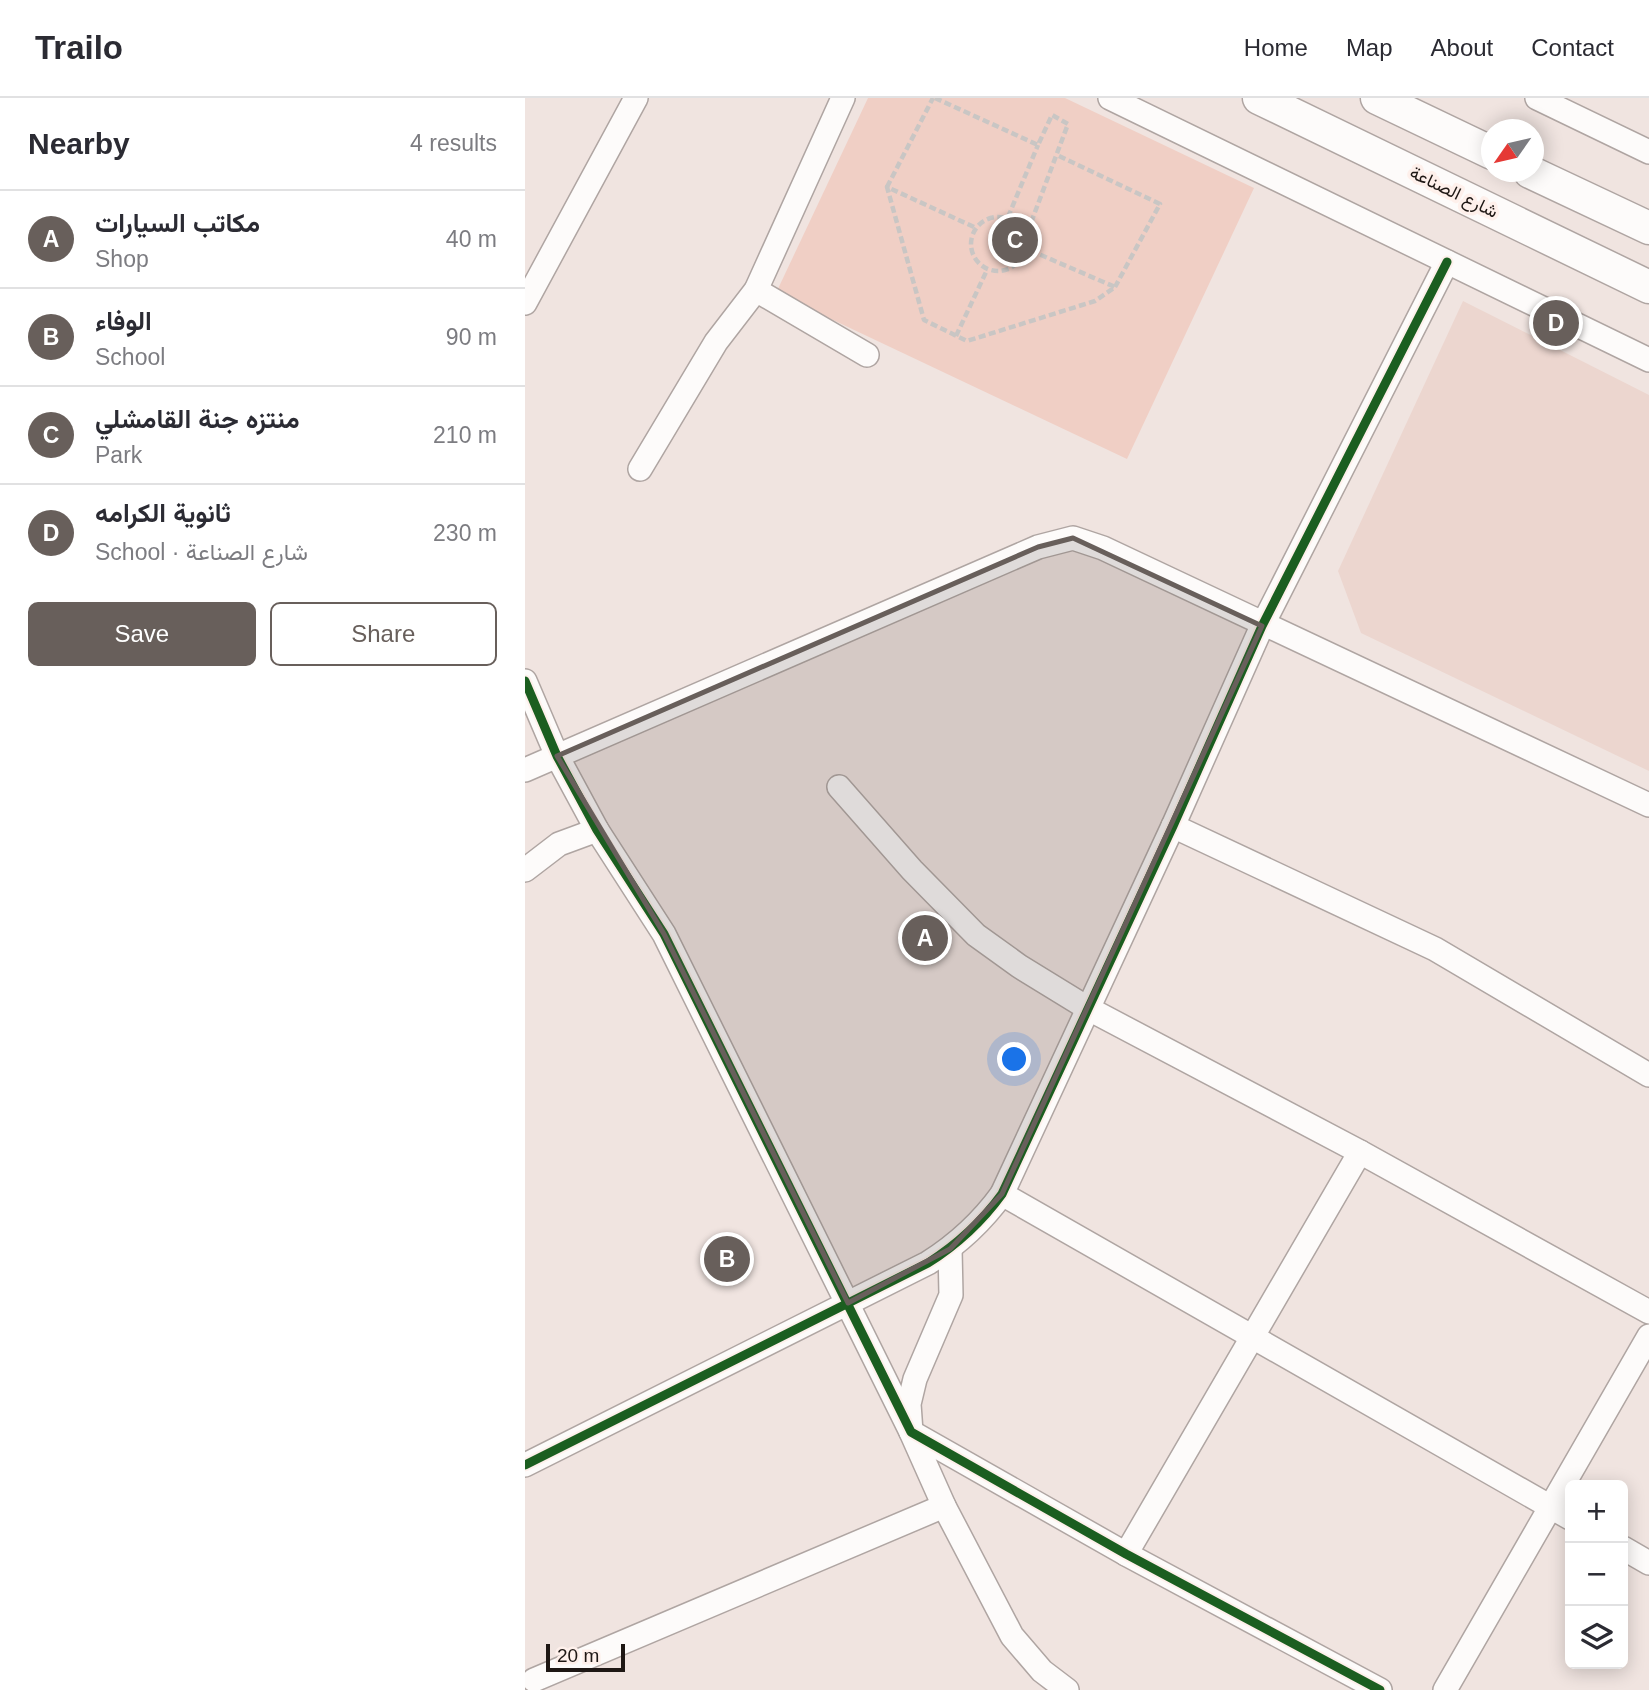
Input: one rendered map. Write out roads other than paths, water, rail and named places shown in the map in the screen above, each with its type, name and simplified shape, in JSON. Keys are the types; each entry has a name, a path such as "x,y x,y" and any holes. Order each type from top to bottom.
{"street":[{"path":"525,303 636,98"},
{"path":"640,469 716,342 756,290 843,98"},
{"path":"1110,98 1649,360"},
{"name":"شارع الصناعة","path":"1259,98 1649,286"},
{"path":"1377,98 1481,148"},
{"path":"1537,98 1649,152"},
{"path":"1544,179 1649,228"},
{"path":"525,1465 950,1249 986,1216 1002,1194 1089,1009 1262,626 1447,262"},
{"path":"756,290 867,355"},
{"path":"525,770 1038,547 1073,538 1103,548 1262,626 1649,805"},
{"path":"525,681 557,756 597,830 664,934 848,1303 944,1507 1012,1636 1042,1671 1067,1690"},
{"path":"839,786 912,870 976,935 1089,1009 1360,1152 1649,1312"},
{"path":"1173,826 1435,949 1649,1075"},
{"path":"525,870 559,844 597,830"},
{"path":"1126,1554 1360,1152"},
{"path":"1002,1194 1565,1515"},
{"path":"911,1432 909,1404 915,1379 951,1294 950,1249"},
{"path":"1445,1690 1649,1336"},
{"path":"911,1432 1126,1554 1380,1690"},
{"path":"532,1677 944,1507"},
{"path":"1628,1551 1649,1563"}],"place":[{"name":"منتزه جنة القامشلي","path":"1015,240"},
{"name":"ثانوية الكرامه","path":"1556,323"},
{"name":"مكاتب السيارات","path":"925,938"},
{"name":"الوفاء","path":"727,1259"}]}
